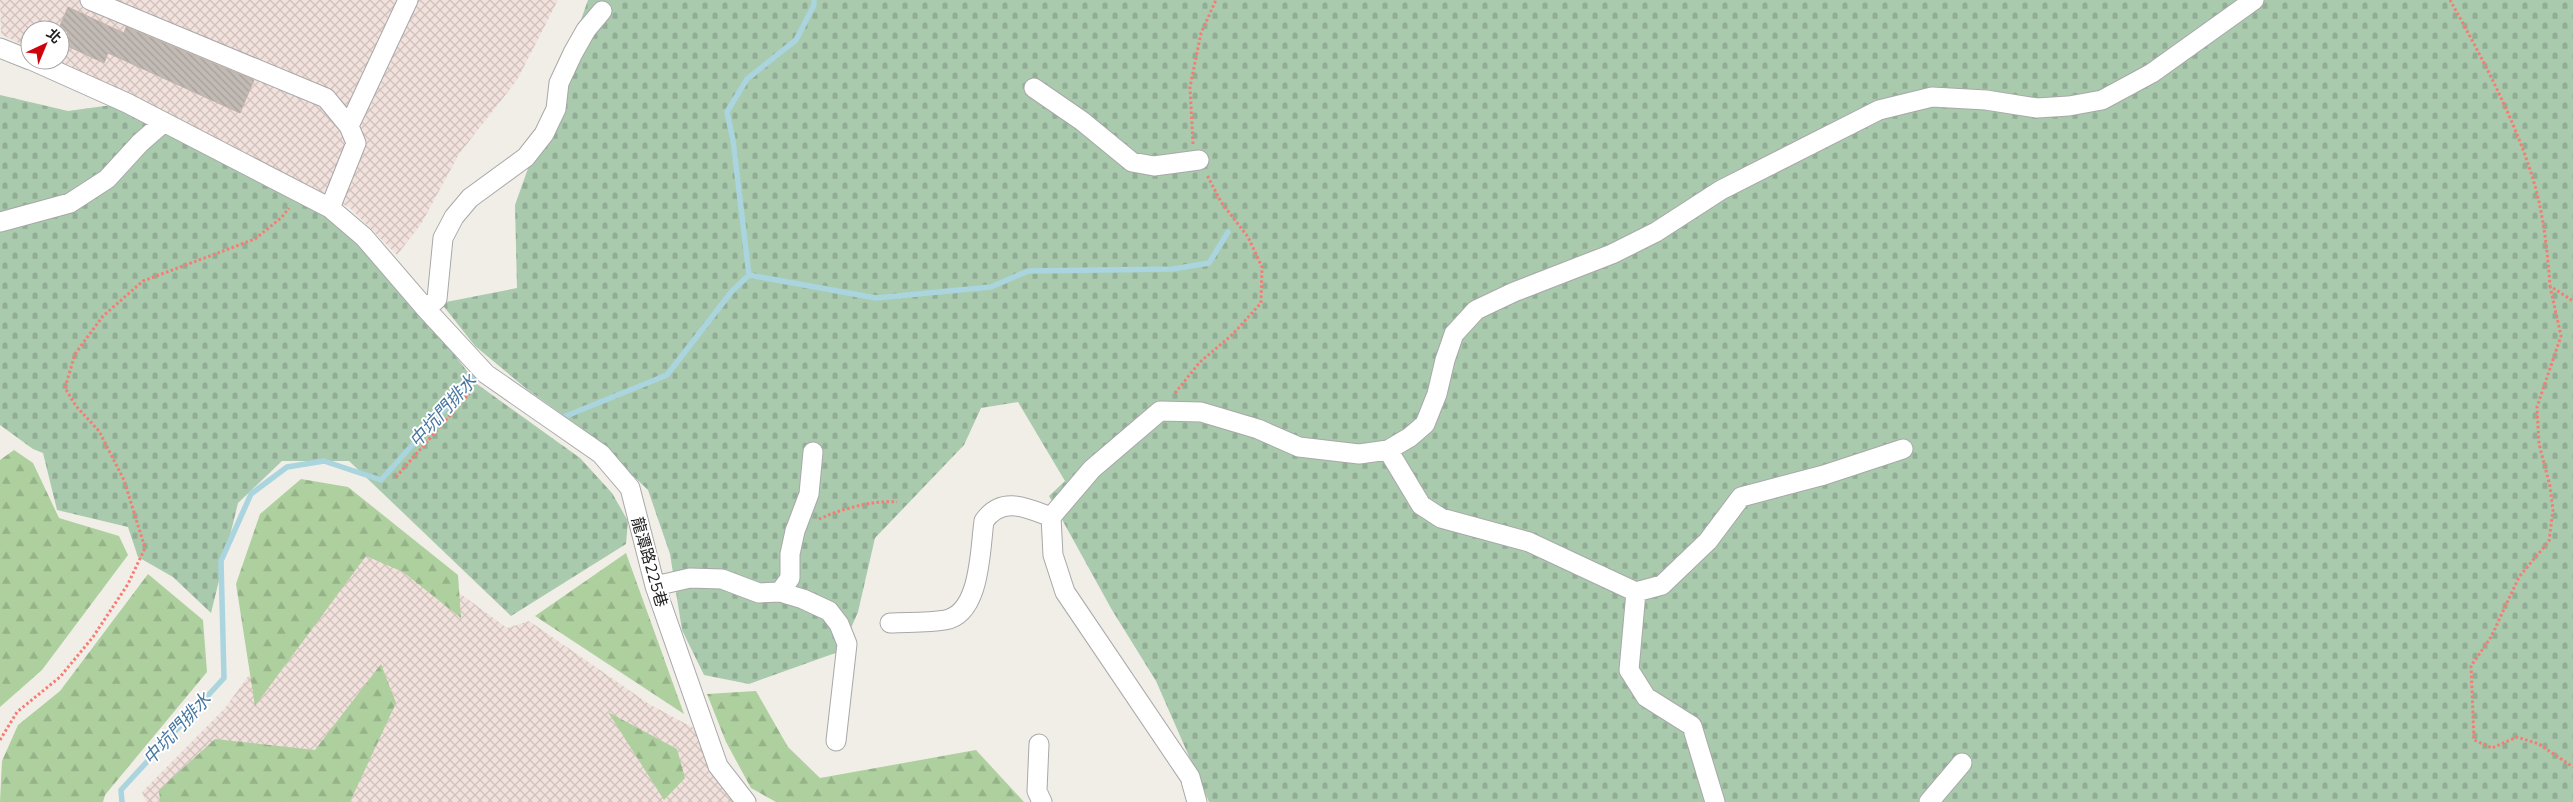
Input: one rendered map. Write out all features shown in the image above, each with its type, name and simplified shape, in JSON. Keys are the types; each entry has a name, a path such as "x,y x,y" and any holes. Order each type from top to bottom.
{"street":[{"path":"90,0 326,98 349,126 356,143 330,208"},
{"path":"349,126 408,0"},
{"path":"1197,802 1190,777 1065,592 1053,555 1051,517 1092,469 1160,411 1201,412 1258,429 1299,447 1359,454 1388,450 1410,437 1425,424 1437,394 1444,360 1454,334 1476,310 1514,292 1612,254 1656,232 1721,190 1879,110 1932,98 1986,100 2038,108 2069,106 2102,100 2152,73 2254,0"},
{"path":"426,309 437,299 443,238 454,218 470,198 526,157 544,134 556,109 559,83 573,53 586,30 602,11"},
{"name":"龍潭路225巷","path":"0,48 20,56"},
{"name":"龍潭路225巷","path":"52,70 164,122 299,194 330,208 364,237 426,309 486,374 601,454 630,488 655,586 718,766 746,802"},
{"path":"1034,88 1082,121 1132,162 1154,166 1199,160"},
{"path":"0,222 70,203 107,179 140,143 164,122"},
{"path":"1388,450 1420,505 1441,518 1530,542 1636,592 1662,585 1708,541 1741,497 1824,475 1904,449"},
{"path":"780,592 790,578 790,554 809,494 813,452"},
{"path":"890,623 946,620 955,616 965,606 975,588 984,521 990,512 998,507 1015,504 1051,517"},
{"path":"655,586 690,578 722,579 759,593 780,592 804,599 828,611 839,624 847,644 836,741"},
{"path":"1636,592 1629,670 1646,698 1692,726 1715,802"},
{"path":"1038,744 1037,791 1042,802"},
{"path":"1929,802 1962,763"}],"path":[{"path":"1160,411 1200,362 1233,334 1260,303 1262,267 1248,237 1221,202 1199,160 1192,139 1190,87 1201,33 1216,0"},
{"path":"2450,0 2495,87 2527,161 2539,202 2550,286 2561,336 2537,407 2539,444 2550,486 2553,510 2549,541 2519,577 2491,637 2471,666 2474,740 2492,748 2517,738 2540,744 2573,767"},
{"path":"0,740 17,712 60,677 93,637 128,584 146,548 124,480 100,431 76,406 65,388 75,354 103,316 143,281 255,239 282,217 299,194"},
{"path":"2550,286 2573,301"},
{"path":"396,477 486,374"},
{"path":"799,521 816,521 829,515 885,501 897,502"}],"shaded area":[{"path":"0,0 558,0 517,80 459,154 421,224 397,255 349,207 70,68 70,20 20,20 20,44 1,34"},
{"path":"361,521 507,628 529,621 649,704 701,732 734,802 146,802 142,792 225,708"}],"green space":[{"path":"588,0 2573,0 2573,802 1209,802 1156,681 1112,610 1049,496 1065,481 1018,402 981,408 964,445 875,538 858,612 841,651 749,684 704,675 682,630 670,554 648,490 587,432 528,390 475,346 441,303 517,288 515,205"},
{"path":"0,95 68,111 127,103 355,226 477,384 580,458 612,493 628,521 626,544 511,616 349,461 282,461 238,503 211,613 173,577 138,557 128,527 57,510 43,453 33,449 0,425"},
{"path":"14,450 33,463 59,518 119,536 128,555 42,670 0,707 0,460"},
{"path":"301,479 348,487 458,575 461,618 403,572 366,556 255,706 236,584 260,514"},
{"path":"626,553 684,714 535,616"},
{"path":"148,574 203,620 207,672 105,795 103,802 0,802 2,761 18,725 60,691"},
{"path":"381,664 396,703 350,802 160,802 159,790 215,739 315,750"},
{"path":"756,691 788,747 820,778 976,750 1024,802 776,802 751,788 726,742 707,694"},
{"path":"608,712 677,749 685,778 664,800"}],"building":[{"path":"68,7 124,33 126,27 254,80 240,113 108,53 104,63 70,47 70,20 62,20"}],"waterway":[{"name":"中坑門排水","path":"558,416 561,418 667,375 732,291 749,275 733,140 727,112 747,79 796,40 814,5 814,0"},
{"path":"749,275 876,298 991,287 1028,271 1173,269 1209,263 1228,232"},
{"name":"中坑門排水","path":"122,802 121,790 224,678 221,561 251,494 287,467 324,461 381,480 479,371"}]}
